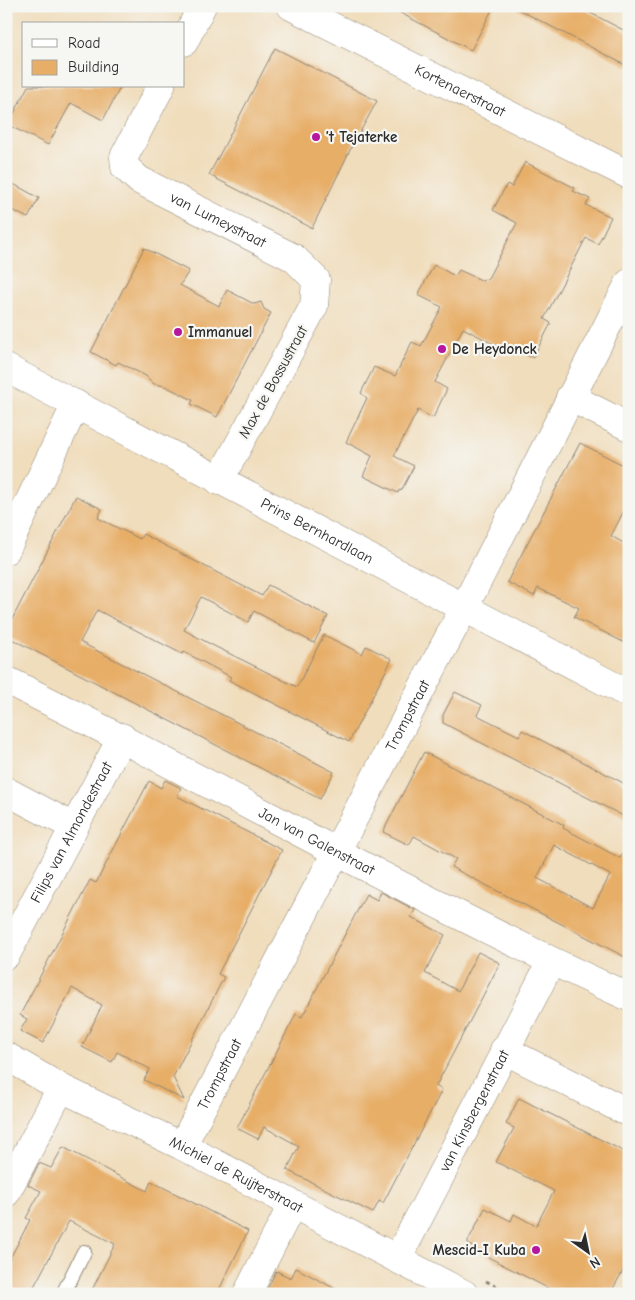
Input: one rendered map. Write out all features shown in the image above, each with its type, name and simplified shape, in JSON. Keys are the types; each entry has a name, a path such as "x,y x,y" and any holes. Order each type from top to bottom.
{"street":[{"path":"185,40 202,6"},
{"name":"Kortenaerstraat","path":"291,6 629,175"},
{"name":"van Lumeystraat","path":"159,88 124,157 125,167 139,180 294,258 316,280"},
{"name":"Max de Bossustraat","path":"219,481 314,306 316,280"},
{"name":"Trompstraat","path":"182,1146 464,608 629,283"},
{"name":"Prins Bernhardlaan","path":"6,368 629,694"},
{"path":"570,396 629,427"},
{"path":"6,550 76,404"},
{"name":"Jan van Galenstraat","path":"6,680 122,737 550,962 629,997"},
{"name":"Filips van Almondestraat","path":"6,955 122,737"},
{"path":"6,792 74,827"},
{"name":"van Kinsbergenstraat","path":"398,1258 550,962"},
{"path":"504,1050 629,1113"},
{"name":"Michiel de Ruijterstraat","path":"6,1056 61,1088 182,1146 464,1294"},
{"path":"6,1193 61,1088"},
{"path":"247,1294 292,1205"}],"lane":[{"path":"63,1294 84,1252"}],"path":[{"path":"6,16 11,6"}],"building":[{"path":"387,6 494,6 471,50"},
{"path":"512,6 577,6 629,33 629,67"},
{"path":"275,48 377,101 350,150 312,228 209,175"},
{"path":"27,88 120,88 103,120 71,103 48,145 8,125"},
{"path":"525,162 575,188 573,191 590,199 586,205 611,217 598,244 586,238 544,319 551,323 533,358 506,344 503,349 463,328 435,382 447,389 433,418 418,410 394,456 414,466 401,491 399,490 398,493 363,476 372,456 346,442 367,398 361,393 374,367 395,376 412,342 421,346 442,307 418,295 434,265 455,276 459,270 483,281 484,279 487,280 517,223 493,210 507,184 512,187"},
{"path":"6,180 39,198 28,218 6,207"},
{"path":"144,248 189,271 180,285 219,306 227,290 254,304 261,302 264,309 271,313 217,417 191,404 193,400 165,386 154,384 146,376 118,362 116,365 91,352"},
{"path":"580,443 629,468 629,501 611,536 629,546 629,645 574,617 579,608 538,588 534,596 507,582"},
{"path":"76,496 102,509 98,518 140,539 143,534 262,596 268,585 328,616 314,643 254,611 248,622 201,597 184,630 212,645 297,687 324,635 362,654 366,646 392,659 349,742 229,680 231,677 184,652 182,654 97,610 80,642 334,772 320,799 6,636 6,631"},
{"path":"455,692 482,705 477,715 519,736 522,730 629,786 629,819 443,723 443,715"},
{"path":"424,752 564,825 563,828 620,858 629,840 629,959 451,867 456,859 414,836 409,845 383,832","holes":["554,845 610,875 593,908 537,878"]},
{"path":"165,780 181,788 177,796 282,850 218,974 224,977 173,1077 184,1100 144,1080 150,1069 117,1052 112,1062 82,1047 102,1005 72,988 43,1043 20,1031 27,1019 20,1015 90,880 96,883 149,781 161,788"},
{"path":"381,892 415,910 411,917 445,935 425,973 458,991 478,952 500,963 436,1086 442,1090 383,1203 379,1201 373,1213 287,1170 299,1146 264,1127 258,1139 237,1128 296,1014 302,1017 366,894 377,900"},
{"path":"519,1098 629,1154 629,1260 610,1294 559,1294 490,1258 468,1244 485,1208 511,1221 514,1214 536,1226 554,1191 496,1162 514,1128 506,1124"},
{"path":"63,1147 147,1191 151,1181 248,1231 217,1294 90,1294 115,1244 69,1221 30,1294 6,1294 6,1266 30,1220 26,1218 41,1191 28,1185 39,1163 51,1168"},
{"path":"296,1268 345,1294 265,1294 276,1271 291,1278"}],"place":[{"name":"’t Tejaterke","path":"316,137"},
{"name":"Immanuel","path":"178,332"},
{"name":"De Heydonck","path":"442,349"},
{"name":"Mescid-I Kuba","path":"536,1250"}]}
